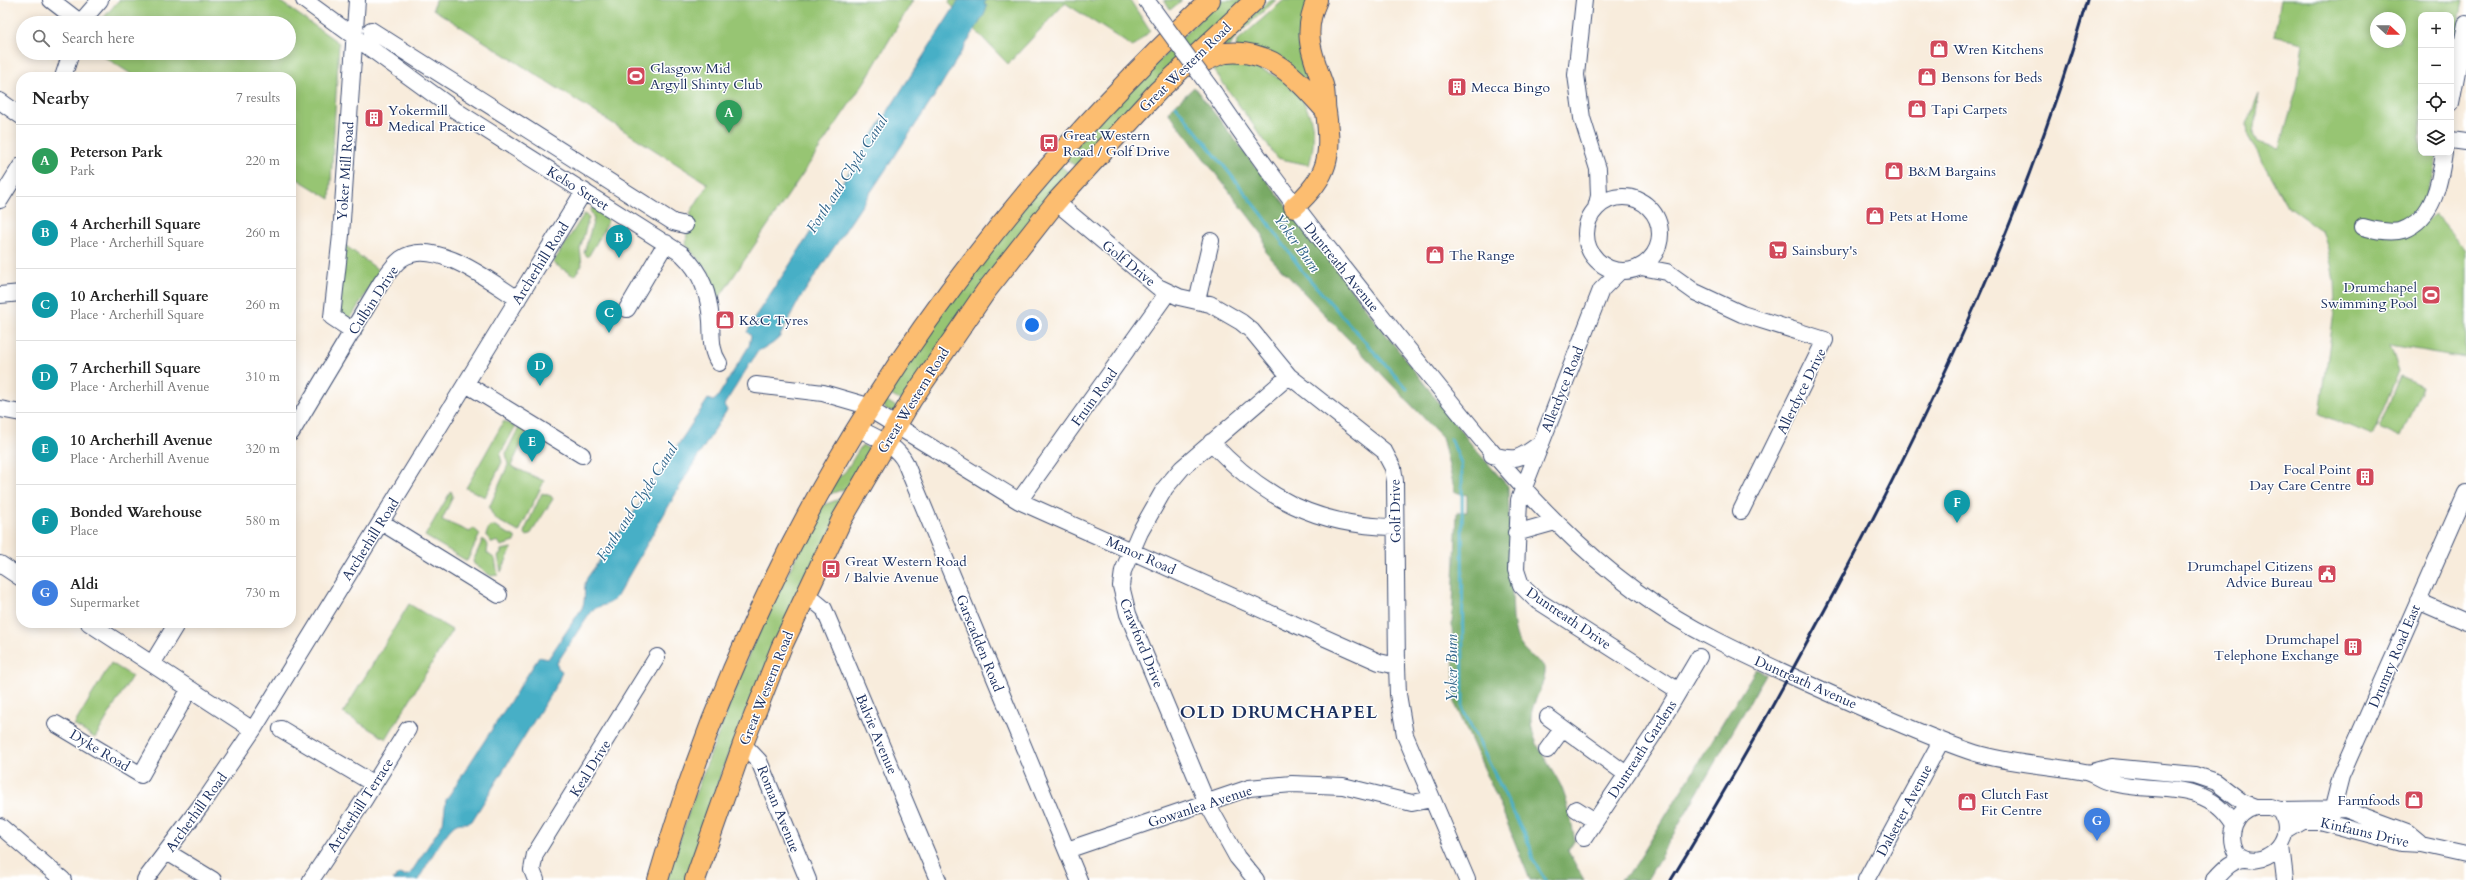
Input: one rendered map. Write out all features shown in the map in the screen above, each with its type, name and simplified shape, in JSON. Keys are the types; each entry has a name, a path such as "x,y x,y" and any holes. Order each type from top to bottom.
{"main road":[{"path":"658,880 702,744 751,624 814,500 869,409 938,306 1006,216 1087,122 1197,7 1210,0"},
{"name":"Great Western Road","path":"695,880 742,744 778,655 842,519 895,426 961,325 1014,254 1056,202 1123,131 1137,112 1255,0"},
{"path":"1294,207 1314,188 1325,166 1330,139 1326,111 1327,98 1309,40 1317,0"},
{"path":"1184,66 1199,65 1213,56 1227,53 1262,59 1292,74 1326,111"}],"street":[{"path":"51,0 71,16"},
{"path":"86,16 100,0"},
{"name":"Kelso Street","path":"304,0 455,110 584,191 688,260 705,286 712,346 719,363"},
{"name":"Yoker Mill Road","path":"353,331 332,316 341,235 357,0"},
{"name":"Duntreath Avenue","path":"1146,0 1214,93 1294,207 1492,455 1555,522 1627,587 1691,627 1824,691 1941,741 2013,763 2089,773 2109,782 2188,792 2203,796 2223,812 2234,825"},
{"name":"Allerdyce Road","path":"1523,489 1600,290 1598,262 1588,247 1585,231 1589,218 1596,208 1598,196 1598,169 1582,118 1577,88 1576,57 1580,25 1588,4"},
{"path":"2454,87 2466,24"},
{"name":"Kelso Street","path":"371,30 467,89 673,222 685,225"},
{"path":"65,72 69,60"},
{"path":"455,110 467,89"},
{"path":"0,101 16,112"},
{"path":"2454,140 2466,142"},
{"path":"2363,228 2378,231 2402,230 2426,213 2438,188 2443,156"},
{"name":"Allerdyce Road","path":"1598,169 1621,197"},
{"path":"0,200 16,174"},
{"name":"Archerhill Road","path":"145,880 167,852 253,730 584,191"},
{"path":"1596,208 1605,201 1621,197 1636,199 1649,208 1660,227 1659,243 1666,272"},
{"name":"Golf Drive","path":"1056,202 1147,279 1168,292 1217,308 1241,322 1252,331 1289,376 1384,452 1390,460 1395,481 1394,528 1398,694 1405,735 1467,880"},
{"path":"1198,301 1211,241"},
{"path":"1598,262 1610,270 1619,272 1641,267 1651,259 1659,243"},
{"path":"627,309 666,244"},
{"name":"Culbin Drive","path":"296,412 353,331 392,268 402,258 416,253 434,254 458,262 518,299"},
{"name":"Allerdyce Drive","path":"1641,267 1666,272 1695,292 1742,314 1825,340 1741,510"},
{"name":"Allerdyce Road","path":"1600,290 1619,272"},
{"name":"Fruin Road","path":"1019,501 1168,292"},
{"path":"0,295 16,293"},
{"name":"Crawford Drive","path":"1256,880 1237,857 1207,803 1128,614 1121,586 1123,572 1132,551 1165,488 1182,468 1289,376"},
{"path":"466,384 582,455"},
{"name":"Manor Road","path":"756,385 823,393 854,402 869,409 1019,501 1379,662 1397,666"},
{"path":"0,409 16,412"},
{"name":"Garscadden Road","path":"858,428 896,449 905,462 1079,880"},
{"path":"1211,442 1244,475 1261,488 1290,504 1325,517 1354,524 1394,528"},
{"path":"1492,455 1509,460 1519,459 1541,443"},
{"name":"Duntreath Drive","path":"1523,489 1519,500 1516,533 1516,570 1521,585 1528,592 1679,691"},
{"name":"Drumry Road East","path":"2331,815 2341,776 2466,493"},
{"path":"381,522 499,595"},
{"path":"1516,533 1555,522"},
{"path":"0,564 16,575"},
{"name":"Balvie Avenue","path":"806,594 824,609 938,880"},
{"path":"2418,601 2466,622"},
{"path":"97,628 189,690 253,730"},
{"path":"152,664 174,628"},
{"name":"Keal Drive","path":"536,880 532,870 535,854 657,657"},
{"name":"Duntreath Gardens","path":"1584,838 1679,691 1699,657"},
{"name":"Dyke Road","path":"56,724 141,775 189,690"},
{"path":"1548,717 1626,774"},
{"path":"1547,750 1563,728"},
{"path":"281,729 374,784"},
{"name":"Archerhill Terrace","path":"311,880 408,729"},
{"name":"Dalsetter Avenue","path":"1866,880 1941,741"},
{"name":"Roman Avenue","path":"742,744 760,760 808,880"},
{"name":"Duntreath Avenue","path":"2089,773 2111,767 2186,773 2216,782 2242,802 2255,807"},
{"name":"Gowanlea Avenue","path":"1067,850 1249,788 1292,784 1343,786 1412,803 1432,800"},
{"path":"2246,859 2240,856 2233,847 2231,838 2234,825 2245,812 2255,807 2270,807 2280,810 2286,820 2286,831 2281,846 2285,880"},
{"path":"1576,809 1595,821"},
{"name":"Kinfauns Drive","path":"2286,831 2302,821 2331,815 2345,809 2407,832 2422,844 2466,854"},
{"name":"Kinfauns Drive","path":"2280,810 2331,815"},
{"path":"0,826 63,880"},
{"path":"2214,880 2225,868 2240,859 2263,858 2281,846"},
{"path":"2225,868 2233,847"},
{"path":"167,852 213,880"},
{"path":"2263,858 2285,880"}],"green space":[{"path":"119,0 278,0 339,43 330,199 296,178 296,72 128,72 109,60 296,60 296,16 105,16"},
{"path":"435,0 913,0 865,81 717,301 708,271 686,245 687,233 694,224 690,213 708,184 433,9"},
{"path":"950,0 1130,0 1150,31 1133,47 1065,3 1008,64 949,3"},
{"path":"1164,0 1182,0 1170,10"},
{"path":"1219,0 1243,0 1079,169 1064,157"},
{"path":"1270,0 1276,0 1235,37 1230,47 1216,48"},
{"path":"1284,0 1310,0 1321,97 1236,48 1237,41"},
{"path":"2281,0 2463,0 2454,47 2454,12 2418,12 2418,156 2437,156 2425,204 2406,219 2387,224 2362,218 2359,232 2423,223 2435,214 2466,250 2466,358 2390,345 2399,371 2372,436 2320,414 2335,305 2334,281 2328,249 2322,231 2287,206 2248,136 2247,124 2259,94 2253,134 2257,142 2280,148 2297,88 2303,43 2274,36"},
{"path":"1231,64 1251,67 1269,73 1285,82 1298,94 1307,109 1312,126 1313,144 1309,165 1277,158 1213,69"},
{"path":"1194,87 1475,449 1508,486 1513,618 1515,628 1522,647 1545,667 1544,680 1533,705 1531,719 1532,728 1534,737 1542,754 1561,786 1569,812 1575,840 1568,851 1584,880 1530,880 1496,795 1455,704 1452,626 1457,512 1467,512 1467,495 1455,492 1442,437 1266,253 1263,235 1168,112"},
{"path":"1058,164 1072,175 905,403 887,393 934,321"},
{"path":"593,207 605,215 608,220 604,230 588,257 584,253 594,219 590,210"},
{"path":"584,214 589,217 580,249 582,265 574,276 553,263"},
{"path":"342,243 380,271 347,324 340,320"},
{"path":"2401,376 2423,386 2401,437 2379,427"},
{"path":"882,398 900,409 895,412 887,410 882,405"},
{"path":"504,421 515,427 500,455 502,462 485,497 466,488"},
{"path":"519,427 527,432 511,466 544,481 519,532 495,519 489,508 508,465 506,453"},
{"path":"862,445 873,451 854,486 827,495 836,479 845,472"},
{"path":"451,491 453,496 442,520 470,532 473,528 480,534 467,561 425,536"},
{"path":"542,493 551,496 553,499 530,535 527,536 524,532"},
{"path":"847,496 753,693 722,770 689,880 667,880 691,805 751,649 821,506"},
{"path":"493,526 515,537 515,542 501,546 498,541 492,543 486,535 489,527"},
{"path":"483,539 488,546 487,553 495,559 498,575 491,576 474,564 473,561"},
{"path":"512,548 501,572 498,556 501,554 501,550"},
{"path":"409,604 452,630 386,739 343,713"},
{"path":"111,663 132,676 95,738 74,725"},
{"path":"1756,669 1766,674 1647,880 1620,880 1633,869"}],"water":[{"path":"959,0 986,0 984,4 987,6 984,15 932,100 799,300 779,338 772,344 758,351 724,405 727,410 687,474 616,598 610,603 591,611 557,663 558,668 562,671 558,682 472,821 468,823 459,823 451,829 441,842 418,880 393,880 399,874 404,876 410,874 443,823 446,800 539,657 548,659 582,608 587,578 632,515 708,399 713,401 717,398 749,346 751,336 747,332 758,312"}],"waterway":[{"name":"Yoker Burn","path":"1176,106 1262,214 1303,272 1407,389"},
{"name":"Yoker Burn","path":"1451,439 1461,463 1462,477 1463,710 1530,846 1533,860 1546,880"}],"railway":[{"path":"1671,880 1719,800 1788,678 1854,555 1922,420 1985,284 2014,214 2065,72 2087,0"}],"place":[{"name":"Wren Kitchens","path":"1939,49"},
{"name":"Glasgow Mid Argyll Shinty Club","path":"636,76"},
{"name":"Bensons for Beds","path":"1927,77"},
{"name":"Mecca Bingo","path":"1457,87"},
{"name":"Tapi Carpets","path":"1917,109"},
{"name":"Yokermill Medical Practice","path":"374,118"},
{"name":"Peterson Park","path":"729,133"},
{"name":"Great Western Road / Golf Drive","path":"1049,143"},
{"name":"B&M Bargains","path":"1894,171"},
{"name":"Pets at Home","path":"1875,216"},
{"name":"Sainsbury's","path":"1778,250"},
{"name":"The Range","path":"1435,255"},
{"name":"4 Archerhill Square","path":"619,258"},
{"name":"Drumchapel Swimming Pool","path":"2431,295"},
{"name":"K&C Tyres","path":"725,320"},
{"name":"10 Archerhill Square","path":"609,333"},
{"name":"7 Archerhill Square","path":"540,386"},
{"name":"10 Archerhill Avenue","path":"532,462"},
{"name":"Focal Point Day Care Centre","path":"2365,477"},
{"name":"Bonded Warehouse","path":"1957,523"},
{"name":"Great Western Road / Balvie Avenue","path":"831,569"},
{"name":"Drumchapel Citizens Advice Bureau","path":"2327,574"},
{"name":"Drumchapel Telephone Exchange","path":"2353,647"},
{"name":"Farmfoods","path":"2414,800"},
{"name":"Clutch Fast Fit Centre","path":"1967,802"},
{"name":"Aldi","path":"2097,841"}],"district":[{"name":"OLD DRUMCHAPEL","path":"1279,712"}],"water label":[{"name":"Forth and Clyde Canal","path":"847,174"},
{"name":"Forth and Clyde Canal","path":"637,502"}]}
